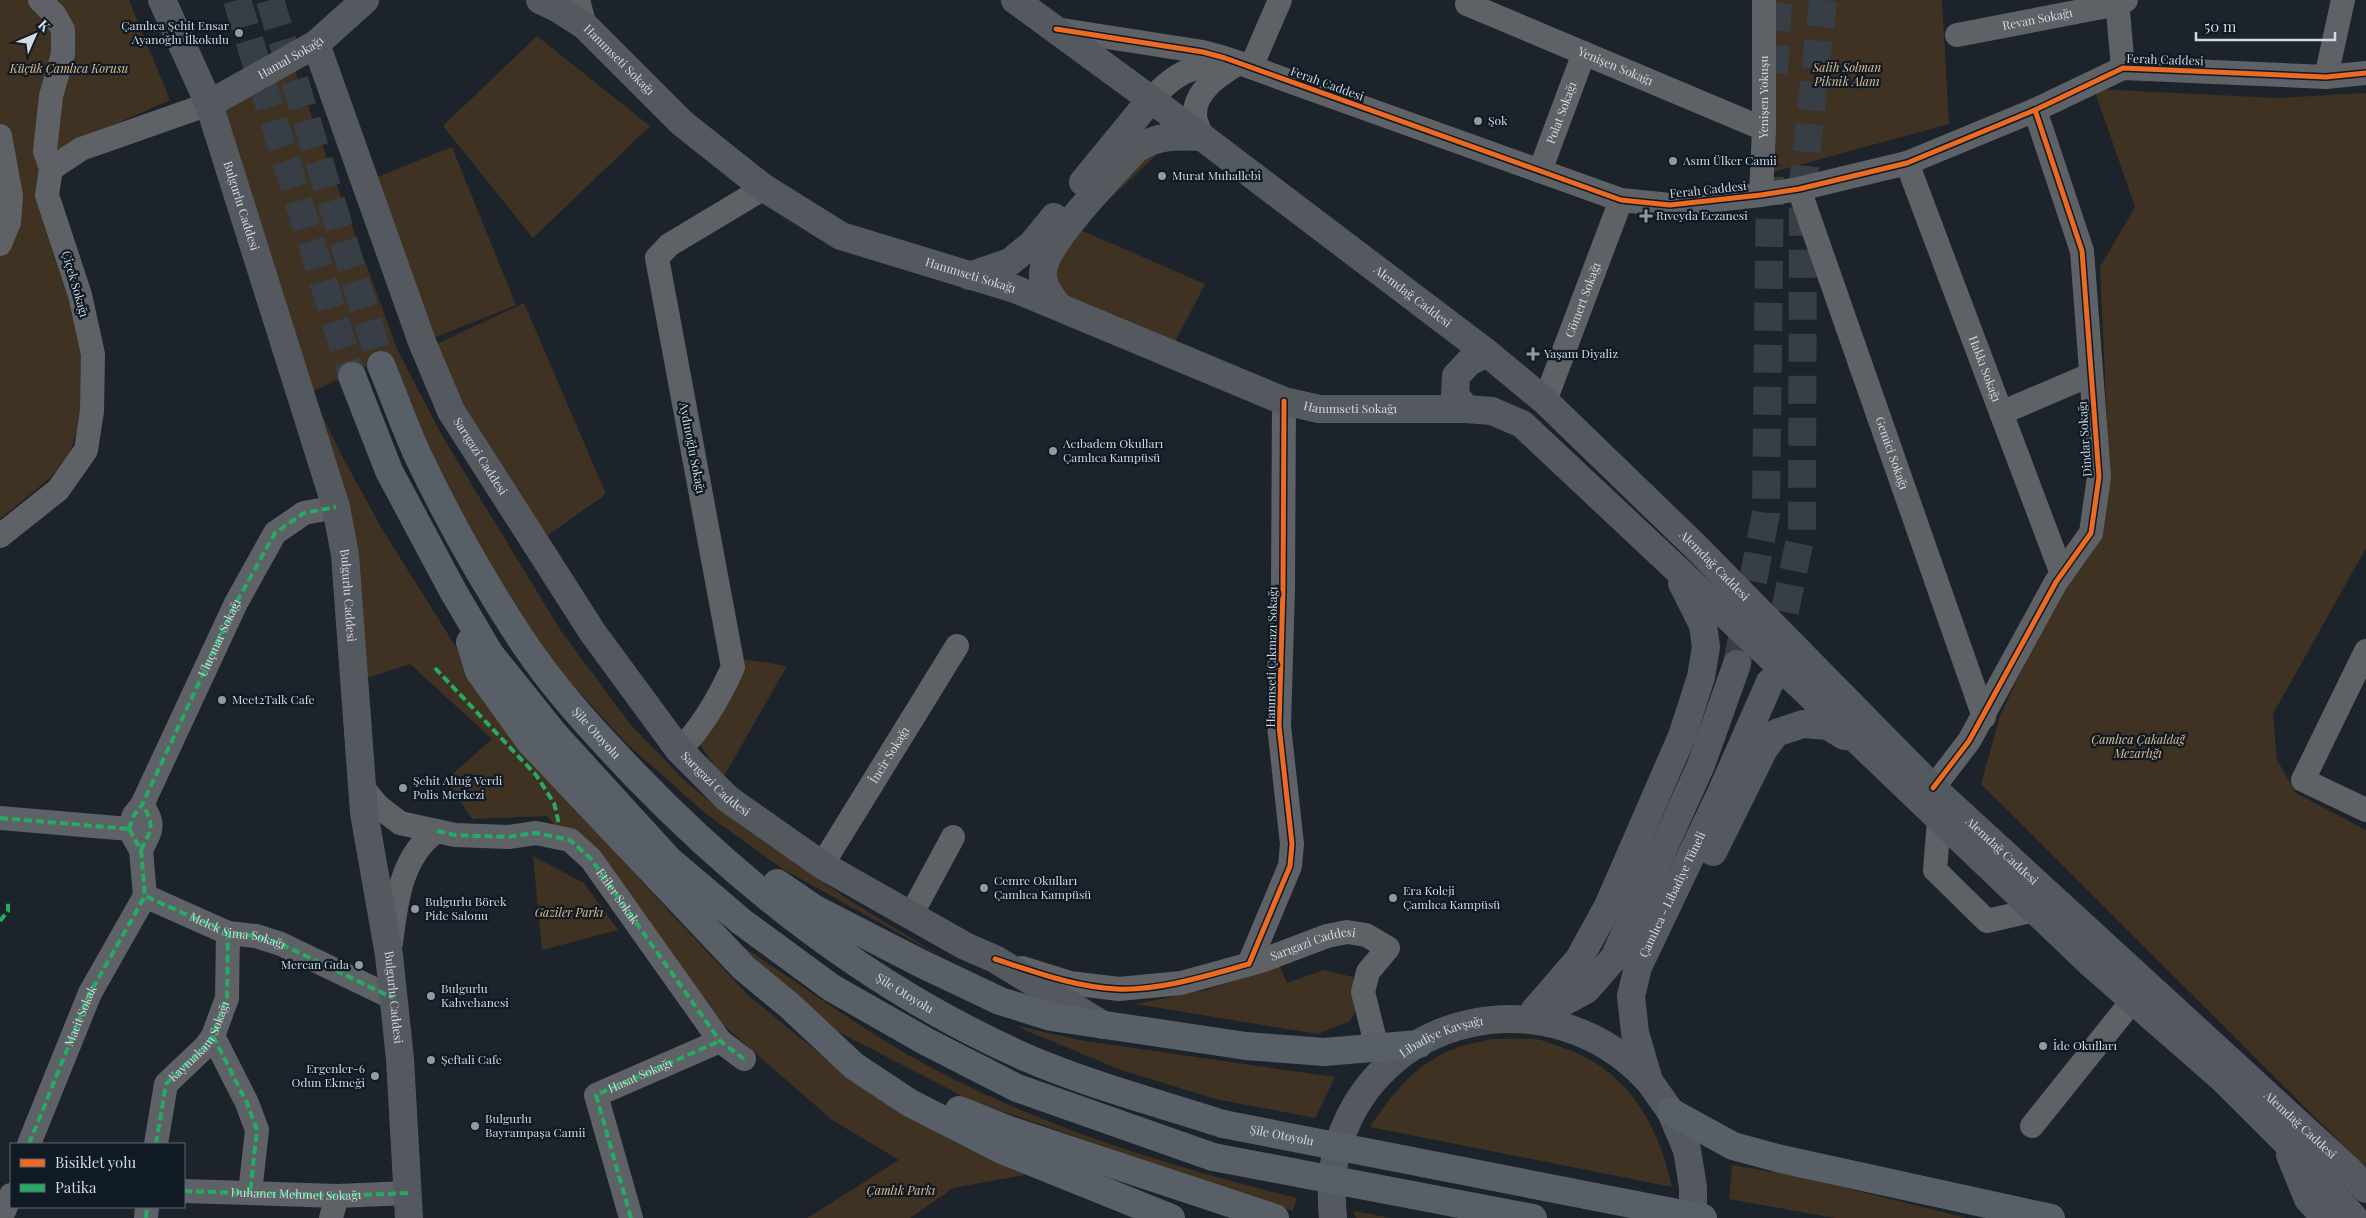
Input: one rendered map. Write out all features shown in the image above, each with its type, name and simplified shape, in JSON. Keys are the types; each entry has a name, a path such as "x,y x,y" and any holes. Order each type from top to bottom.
{"highway":[{"name":"Şile Otoyolu","path":"381,365 419,457 478,571 523,641 579,716 684,826 757,891 849,959 946,1017 1028,1058 1127,1094 1223,1124 1703,1218"},
{"path":"352,376 389,471 453,591 490,654 555,735 669,860 742,922 832,988 927,1042 1017,1088 1213,1157 1533,1218"},
{"path":"453,591 479,671 530,742 744,968 790,1006 854,1066 910,1103 1002,1150 1171,1218"},
{"path":"579,716 692,816 780,886 815,909 1000,1001 1051,1017 1246,1046 1314,1052 1418,1044"},
{"path":"790,1006 860,1056 959,1110 1019,1133 1275,1218"},
{"path":"1671,1112 1733,1146 1781,1159 2051,1218"}],"main road":[{"name":"Bulgurlu Caddesi","path":"162,0 209,104 336,508 345,555 364,813 389,955 400,1059 409,1205"},
{"name":"Hamal Sokağı","path":"209,104 316,44 365,0"},
{"name":"Hanımseti Sokağı","path":"540,0 558,8 586,26 682,123 764,188 841,236 1015,289 1284,401 1320,409 1466,409"},
{"name":"Alemdağ Caddesi","path":"1016,0 1202,137 1487,353 1545,401 1697,548 1933,788 2360,1180"},
{"name":"Sarıgazi Caddesi","path":"316,44 422,342 451,411 592,633 679,750 728,799 822,864 911,915 994,959"},
{"path":"969,276 1010,262 1032,244 1151,99"},
{"path":"1059,307 1046,288 1042,276 1044,261 1060,234 1136,149 1149,140 1170,136 1202,137"},
{"path":"1466,409 1455,395 1456,376 1469,362 1487,353"},
{"name":"Alemdağ Caddesi","path":"1466,409 1492,412 1522,424 2035,910 2224,1080 2285,1142 2354,1218"},
{"path":"1535,1010 1579,959 1608,906 1682,736 1698,685 1706,647 1703,625 1673,566"},
{"path":"1505,1018 1560,1004 1586,990 1614,958 1701,765 1737,664"},
{"name":"Çamlıca - Libadiye Tüneli","path":"1671,1112 1649,1082 1635,1032 1631,996 1638,967 1721,793 1770,682"},
{"path":"1642,1056 1649,996 1657,964 1764,749 1776,733 1803,724 1828,726 1868,752"},
{"path":"994,959 1104,1026"},
{"name":"Libadiye Kavşağı","path":"1333,1218 1331,1191 1336,1154 1349,1120 1367,1090 1390,1065 1418,1044 1448,1030 1475,1022 1505,1018 1534,1019 1563,1026 1594,1038 1636,1066 1649,1082"},
{"path":"1671,1112 1687,1150 1693,1187 1693,1218"},
{"path":"2285,1142 2296,1175 2308,1199 2326,1218"}],"street":[{"path":"40,0 54,14 63,30 63,54 51,96 45,151 51,169 81,149 209,104"},
{"path":"578,0 586,26"},
{"path":"1202,137 1195,118 1195,108 1199,100 1216,78 1245,65 1280,0"},
{"name":"Yenişen Yokuşu","path":"1761,195 1764,128 1764,0"},
{"path":"2326,77 2343,0"},
{"path":"2121,2 2123,68"},
{"name":"Revan Sokağı","path":"1957,35 2121,2"},
{"name":"Yenişen Sokağı","path":"1468,4 1764,128"},
{"name":"Ferah Caddesi","path":"1056,29 1203,52 1245,65 1621,200 1670,205 1799,189 1907,163 2035,110 2123,68 2326,77 2366,73"},
{"name":"Polat Sokağı","path":"1540,171 1584,53"},
{"path":"1151,99 1164,86 1189,69 1205,65 1245,65"},
{"name":"Dindar Sokağı","path":"1933,788 1969,742 2062,574 2091,534 2099,477 2082,251 2035,110"},
{"path":"0,136 11,196 9,222 0,244"},
{"name":"Hakkı Sokağı","path":"1907,163 2062,574"},
{"name":"Çiçek Sokağı","path":"0,536 58,490 86,450 92,411 93,354 80,294 47,195 51,169"},
{"name":"Aydınoğlu Sokağı","path":"679,750 690,740 724,687 733,667 657,258 669,245 764,188"},
{"name":"Gemici Sokağı","path":"1799,189 1984,717"},
{"name":"Cömert Sokağı","path":"1545,401 1621,200"},
{"path":"2001,414 2090,375"},
{"name":"Hanımseti Çıkmazı Sokağı","path":"1249,964 1290,866 1292,844 1279,726 1284,401"},
{"name":"Uluçınar Sokağı","path":"129,829 236,603 275,533 304,513 336,508"},
{"name":"İncir Sokağı","path":"822,864 957,646"},
{"path":"2366,652 2303,780 2366,810"},
{"name":"Etiler Sokak","path":"362,788 378,806 400,823 455,834 508,837 536,832 570,840 591,859 720,1041 744,1059"},
{"path":"141,850 151,830 151,818 142,805"},
{"path":"0,818 129,829 141,850 145,896"},
{"path":"1939,820 1935,870 1987,921 2035,910"},
{"path":"389,955 400,885 425,839 437,831"},
{"path":"911,915 953,837"},
{"name":"Melek Sima Sokağı","path":"145,896 228,933 256,936 281,944 393,998"},
{"name":"Macit Sokak","path":"29,1143 90,993 145,896"},
{"name":"Sarıgazi Caddesi","path":"994,959 1070,983 1119,989 1181,982 1249,964 1327,936 1347,932 1366,935 1388,948 1368,972 1363,992 1377,1048"},
{"name":"Kaymakam Sokağı","path":"156,1143 162,1097 166,1084 205,1047 213,1036 227,998 228,933"},
{"path":"2032,1126 2133,1000"},
{"path":"213,1036 248,1103 257,1130 250,1193"},
{"name":"Hasat Sokağı","path":"631,1218 596,1095 720,1041"},
{"name":"Duhancı Mehmet Sokağı","path":"185,1191 250,1193 334,1207 409,1205"},
{"path":"1,1218 10,1197"}],"green space":[{"name":"Küçük Çamlıca Korusu","path":"0,0 129,0 170,100 68,145 39,194 83,332 81,418 70,452 50,478 0,519"},
{"name":"Salih Solman Piknik Alanı","path":"1771,0 1942,0 1949,124 1770,173"},
{"path":"537,36 650,126 533,238 443,126"},
{"name":"Çamlık Parkı","path":"295,71 398,351 444,439 561,631 631,725 687,783 743,827 849,900 947,960 781,868 705,813 627,744 526,634 378,361 311,392 342,456 382,529 498,714 566,798 748,995 826,1059 910,1116 952,1141 1025,1175 953,1188 910,1218 807,1218 899,1160 832,1120 720,1022 547,816 472,819 446,780 492,739 410,664 367,678 362,606 212,117"},
{"name":"Çamlıca Çakaldağ Mezarlığı","path":"2094,89 2277,98 2366,93 2366,548 2273,714 2277,760 2296,793 2366,830 2366,1168 1981,784 2000,716 2061,587 2109,466 2100,267 2135,207"},
{"path":"1138,126 1168,144 1078,229 1205,284 1175,342 1044,290 1043,252"},
{"path":"452,147 516,305 434,338 370,180"},
{"path":"524,303 606,494 541,540 428,348"},
{"path":"742,659 787,666 723,778 694,736"},
{"name":"Gaziler Parkı","path":"533,856 584,883 618,930 542,950"},
{"path":"742,946 906,1054 974,1089 1018,1109 1109,1144 1203,1173 1297,1198 1293,1211 972,1101 829,1027"},
{"path":"1279,965 1287,983 1324,970 1353,977 1360,1003 1350,1021 1318,1034 1135,1004 1206,990"},
{"path":"1013,1025 1085,1041 1335,1077 1315,1118 1216,1099 1121,1070"},
{"path":"1492,1039 1541,1040 1584,1056 1604,1069 1621,1083 1636,1100 1648,1120 1666,1163 1672,1187 1370,1127 1396,1092 1416,1071 1440,1055 1459,1047"},
{"path":"1732,1165 1801,1177 1967,1218 1835,1218 1729,1199"},
{"path":"1354,1211 1391,1218 1356,1218"}],"tunnel":[{"path":"237,0 352,376"},
{"path":"270,0 381,365"},
{"path":"1774,73 1778,0"},
{"path":"1776,653 1802,530 1803,184 1823,0"},
{"path":"1737,664 1766,513 1770,169"}],"marked path":[{"path":"129,829 236,603 275,533 304,513 336,507"},
{"path":"435,668 536,775 554,803 559,824"},
{"path":"141,850 150,828 149,818 142,805"},
{"path":"0,818 129,829"},
{"path":"129,829 141,850 145,896 228,933 256,936 281,944 393,998"},
{"path":"437,831 455,835 508,837 536,833 570,840 591,859 720,1041 744,1059"},
{"path":"29,1143 90,993 145,896"},
{"path":"0,921 8,911 8,901"},
{"path":"156,1143 166,1084 205,1047 213,1036 227,998 228,933"},
{"path":"213,1036 247,1103 257,1130 250,1193"},
{"path":"631,1218 596,1095 720,1041"},
{"path":"185,1191 337,1196 408,1193"},
{"path":"146,1218 147,1208"}],"cycle path":[{"path":"1056,29 1203,52 1225,58 1621,200 1670,205 1799,189 1907,163 2035,110 2123,68 2326,77 2366,73"},
{"path":"1933,788 1969,741 2056,582 2091,533 2099,477 2082,251 2035,110"},
{"path":"995,959 1070,982 1117,989 1167,985 1249,964 1290,866 1292,844 1279,726 1283,589 1284,401"}],"place":[{"name":"Çamlıca Şehit Ensar Ayanoğlu İlkokulu","path":"239,33"},
{"name":"Şok","path":"1478,121"},
{"name":"Asım Ülker Camii","path":"1673,161"},
{"name":"Murat Muhallebi","path":"1162,176"},
{"name":"Rıveyda Eczanesi","path":"1646,216"},
{"name":"Yaşam Diyaliz","path":"1533,354"},
{"name":"Acıbadem Okulları Çamlıca Kampüsü","path":"1053,451"},
{"name":"Meet2Talk Cafe","path":"222,700"},
{"name":"Şehit Altuğ Verdi Polis Merkezi","path":"403,788"},
{"name":"Cemre Okulları Çamlıca Kampüsü","path":"984,888"},
{"name":"Era Koleji Çamlıca Kampüsü","path":"1393,898"},
{"name":"Bulgurlu Börek Pide Salonu","path":"415,909"},
{"name":"Mercan Gıda","path":"359,965"},
{"name":"Bulgurlu Kahvehanesi","path":"431,996"},
{"name":"İde Okulları","path":"2043,1046"},
{"name":"Şeftali Cafe","path":"431,1060"},
{"name":"Ergenler-6 Odun Ekmeği","path":"375,1076"},
{"name":"Bulgurlu Bayrampaşa Camii","path":"475,1126"}]}
